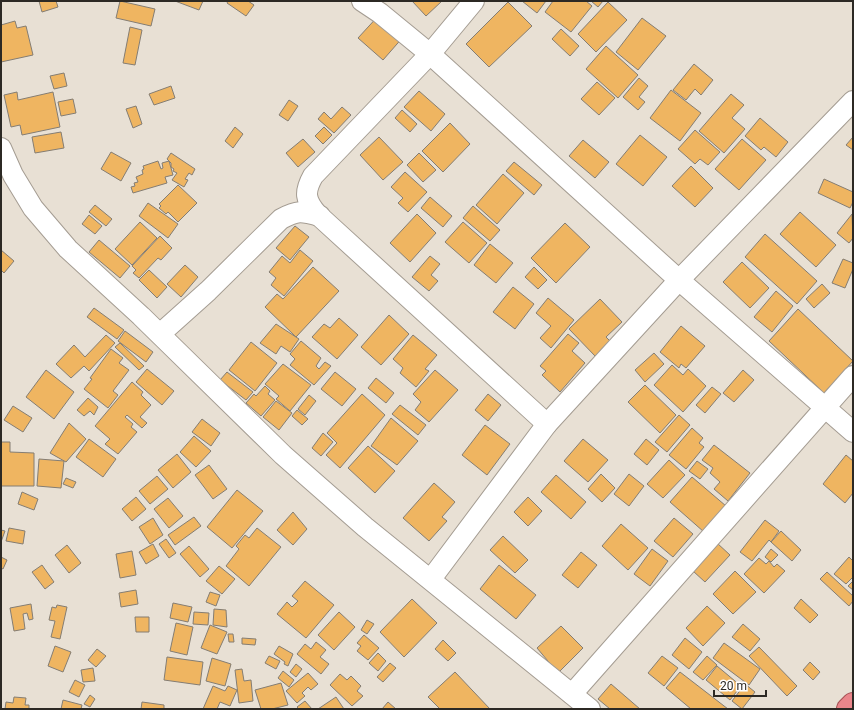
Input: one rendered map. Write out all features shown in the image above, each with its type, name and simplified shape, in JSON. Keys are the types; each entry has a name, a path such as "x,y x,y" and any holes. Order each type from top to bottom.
{"highway":[{"path":"848,709 853,704"}],"street":[{"path":"362,1 380,12 430,54 679,280 853,432"},
{"path":"474,1 430,54 313,176 307,187 307,198 312,208 320,216 547,424"},
{"path":"431,579 547,424 679,280 853,101"},
{"path":"1,148 13,175 34,208 68,249 160,334 283,456 365,527 590,709"},
{"path":"160,334 208,291 281,219 293,212 302,211 320,216"},
{"path":"572,694 853,376"}],"building":[{"path":"39,1 56,1 58,7 42,12"},
{"path":"120,1 155,9 151,26 116,18"},
{"path":"175,1 203,1 199,10"},
{"path":"228,1 248,1 254,5 246,16 227,3"},
{"path":"412,1 442,1 426,16"},
{"path":"522,1 546,1 537,13"},
{"path":"553,1 586,1 592,6 571,32 545,12"},
{"path":"591,1 603,1 598,7"},
{"path":"508,2 532,26 489,67 466,44"},
{"path":"608,2 627,20 596,52 578,34"},
{"path":"380,14 404,36 383,60 358,38"},
{"path":"642,18 666,36 638,70 616,52"},
{"path":"15,21 17,28 26,26 33,55 1,62 1,25"},
{"path":"130,27 142,30 135,65 123,63"},
{"path":"561,29 579,46 570,56 552,39"},
{"path":"606,46 638,75 618,98 586,69"},
{"path":"694,64 713,80 701,95 695,89 686,100 673,90"},
{"path":"64,73 67,86 54,89 50,76"},
{"path":"639,78 648,86 639,97 645,102 638,110 623,97"},
{"path":"597,82 615,98 599,115 581,99"},
{"path":"171,86 175,98 154,105 149,94"},
{"path":"671,90 701,113 680,141 650,118"},
{"path":"419,91 445,114 431,131 404,107"},
{"path":"17,92 18,100 53,92 60,127 22,135 20,125 11,127 4,95"},
{"path":"731,94 744,105 732,118 745,129 724,153 699,131"},
{"path":"73,99 76,113 61,116 58,102"},
{"path":"289,100 298,106 288,121 279,115"},
{"path":"136,106 142,124 133,128 126,109"},
{"path":"342,107 351,115 334,133 318,119 324,112 331,119"},
{"path":"402,110 417,124 410,132 395,118"},
{"path":"760,118 788,142 776,157 764,147 761,150 745,136"},
{"path":"450,123 470,144 443,172 422,151"},
{"path":"235,127 243,134 233,148 225,141"},
{"path":"324,127 332,135 323,144 315,136"},
{"path":"695,130 720,152 708,165 700,159 695,164 678,149"},
{"path":"61,132 64,148 35,153 32,137"},
{"path":"640,135 667,157 643,186 616,164"},
{"path":"379,137 403,162 383,180 360,155"},
{"path":"853,137 853,150 846,145"},
{"path":"303,139 315,152 298,167 286,153"},
{"path":"742,139 766,160 739,190 715,169"},
{"path":"583,140 609,162 595,178 569,156"},
{"path":"111,152 131,163 121,181 101,169"},
{"path":"171,153 195,169 192,175 189,173 185,179 188,180 184,187 172,180 177,173 173,171 174,169 171,167 171,163 167,159"},
{"path":"419,153 436,170 423,182 407,165"},
{"path":"158,161 161,169 163,168 162,163 169,161 173,175 165,177 167,183 133,193 131,187 135,186 134,183 138,182 136,177 143,174 143,166"},
{"path":"514,162 542,185 534,195 506,171"},
{"path":"691,166 713,188 695,207 672,186"},
{"path":"405,172 427,192 408,212 398,203 403,198 391,187"},
{"path":"503,174 524,193 497,224 476,205"},
{"path":"824,179 853,192 853,202 850,208 818,193"},
{"path":"178,185 197,203 178,222 168,212 166,214 159,208 161,206 159,204"},
{"path":"430,197 452,216 443,227 421,208"},
{"path":"148,203 178,224 168,238 139,216"},
{"path":"95,205 112,219 106,226 89,212"},
{"path":"473,206 500,230 490,241 463,218"},
{"path":"800,212 836,245 816,267 780,234"},
{"path":"417,214 436,233 410,262 390,243"},
{"path":"852,214 853,238 849,243 837,233"},
{"path":"89,215 102,226 95,234 82,224"},
{"path":"140,222 157,238 132,265 115,249"},
{"path":"463,222 487,243 469,263 445,242"},
{"path":"565,223 590,247 556,283 531,258"},
{"path":"295,226 309,237 290,260 276,248"},
{"path":"765,234 817,281 797,304 745,257"},
{"path":"160,236 172,248 161,260 158,258 139,278 133,273 136,270 132,266"},
{"path":"99,240 130,266 120,278 89,252"},
{"path":"490,244 513,263 496,283 474,265"},
{"path":"1,250 14,261 4,273 1,270"},
{"path":"300,250 313,261 284,296 271,285 276,278 269,272 282,256 290,263"},
{"path":"430,256 440,264 431,275 438,281 429,291 412,277"},
{"path":"843,259 853,263 853,269 845,288 832,283"},
{"path":"742,262 769,288 750,308 723,282"},
{"path":"185,265 198,277 181,297 167,284"},
{"path":"313,267 339,291 296,337 265,307 277,294 283,299"},
{"path":"534,267 547,280 538,289 525,277"},
{"path":"149,270 167,287 157,298 139,280"},
{"path":"822,284 830,293 814,308 806,299"},
{"path":"513,287 534,304 515,329 493,312"},
{"path":"776,291 793,306 772,332 754,317"},
{"path":"548,298 574,320 551,348 540,338 551,326 536,313"},
{"path":"600,299 622,322 606,337 611,342 596,357 569,329"},
{"path":"94,308 124,330 117,339 87,317"},
{"path":"798,309 853,361 824,393 769,341"},
{"path":"389,315 409,334 381,365 361,347"},
{"path":"339,318 358,335 337,359 312,337 324,324 330,328"},
{"path":"276,324 299,339 290,352 281,346 276,354 260,343"},
{"path":"681,326 705,346 686,368 681,364 679,368 660,352"},
{"path":"125,331 153,352 146,362 118,341"},
{"path":"568,334 579,343 572,351 585,363 560,392 542,375 546,371 540,366"},
{"path":"106,335 115,343 89,371 84,366 71,378 56,364 74,345 85,357"},
{"path":"413,335 437,355 425,369 429,371 416,387 400,373 403,368 393,359"},
{"path":"301,341 321,358 316,366 319,369 325,362 331,366 314,385 290,365 295,359 290,354"},
{"path":"251,342 277,363 255,391 229,370"},
{"path":"120,343 144,366 139,370 115,347"},
{"path":"111,349 123,358 119,363 129,370 113,391 118,395 108,408 84,389"},
{"path":"654,353 664,364 645,382 635,370"},
{"path":"283,364 311,385 290,411 276,399 279,396 265,384"},
{"path":"672,365 683,375 688,369 706,386 683,412 654,385"},
{"path":"147,369 174,391 162,405 136,382"},
{"path":"46,370 74,392 54,419 26,397"},
{"path":"435,370 458,390 429,422 415,410 421,402 413,394"},
{"path":"743,370 754,380 734,402 723,393"},
{"path":"227,372 253,392 246,400 220,380"},
{"path":"335,372 356,389 342,406 321,389"},
{"path":"376,378 394,393 386,403 368,388"},
{"path":"132,382 143,392 141,395 151,405 140,417 147,423 142,428 127,415 125,417 133,424 131,427 137,432 118,454 105,444 110,439 95,426"},
{"path":"645,385 676,415 660,433 628,402"},
{"path":"265,386 270,391 268,394 275,400 261,416 246,403 254,394 256,396"},
{"path":"712,387 721,394 705,413 696,405"},
{"path":"362,394 385,415 340,468 326,455 337,443 327,433"},
{"path":"488,394 501,405 488,421 475,410"},
{"path":"309,395 316,401 305,415 298,409"},
{"path":"88,398 98,407 94,415 90,411 84,416 77,410"},
{"path":"276,401 292,413 279,430 263,417"},
{"path":"400,405 426,425 418,435 392,414"},
{"path":"13,406 32,418 23,432 4,420"},
{"path":"297,410 308,419 302,425 292,416"},
{"path":"679,415 690,425 667,452 655,442"},
{"path":"391,418 418,441 397,465 371,446"},
{"path":"202,419 220,433 211,446 192,432"},
{"path":"69,423 86,439 66,462 50,453"},
{"path":"485,425 510,444 487,475 462,455"},
{"path":"692,428 703,438 699,443 704,447 686,469 669,455"},
{"path":"323,433 333,442 321,456 312,448"},
{"path":"194,436 211,451 196,467 180,452"},
{"path":"89,439 116,459 103,477 76,457"},
{"path":"583,439 608,460 588,482 564,461"},
{"path":"646,439 659,450 647,465 634,454"},
{"path":"1,442 10,442 10,452 34,453 34,486 1,486"},
{"path":"714,445 750,473 728,501 714,489 720,482 710,473 713,468 702,460"},
{"path":"368,446 395,471 375,493 348,468"},
{"path":"177,454 191,472 173,488 158,470"},
{"path":"846,455 853,461 853,493 845,503 823,484"},
{"path":"39,459 64,461 61,488 37,486"},
{"path":"669,460 685,475 663,498 647,484"},
{"path":"697,461 708,469 700,479 689,471"},
{"path":"209,465 227,489 213,499 195,475"},
{"path":"601,474 615,488 602,502 588,489"},
{"path":"629,474 644,486 629,506 614,494"},
{"path":"556,475 586,502 571,519 541,492"},
{"path":"157,476 168,489 150,504 139,491"},
{"path":"692,477 726,506 704,532 670,502"},
{"path":"66,478 76,482 73,488 63,484"},
{"path":"434,483 455,502 442,517 447,521 429,541 403,518"},
{"path":"237,490 263,511 232,548 207,527"},
{"path":"22,492 38,499 34,510 18,504"},
{"path":"136,497 146,509 132,521 122,509"},
{"path":"528,497 542,511 528,526 514,512"},
{"path":"168,498 183,516 169,528 154,509"},
{"path":"293,512 307,529 293,545 277,530"},
{"path":"194,517 201,526 175,545 168,535"},
{"path":"153,518 163,535 150,544 139,527"},
{"path":"674,518 693,534 673,557 654,541"},
{"path":"765,520 779,531 771,542 769,540 752,561 740,552"},
{"path":"621,524 648,548 628,570 602,546"},
{"path":"9,528 25,531 23,544 6,541"},
{"path":"257,528 281,547 249,586 226,566 239,549 236,546 245,535 249,538"},
{"path":"1,530 5,531 1,542"},
{"path":"781,531 801,550 792,561 771,542"},
{"path":"503,536 528,560 515,573 490,550"},
{"path":"166,539 176,553 169,558 159,544"},
{"path":"717,543 730,555 705,582 693,571"},
{"path":"153,544 159,556 146,564 139,552"},
{"path":"67,545 81,563 69,573 55,555"},
{"path":"189,546 209,569 200,577 180,554"},
{"path":"652,549 668,561 650,586 634,574"},
{"path":"771,549 778,555 771,562 765,557"},
{"path":"132,551 136,575 120,578 116,554"},
{"path":"581,552 597,565 578,588 562,575"},
{"path":"1,557 7,560 3,569 1,568"},
{"path":"849,557 853,561 853,577 846,584 834,574"},
{"path":"759,558 766,564 769,561 774,567 777,564 785,571 764,593 744,574"},
{"path":"42,565 54,582 45,589 32,572"},
{"path":"499,565 536,595 516,619 480,589"},
{"path":"219,566 235,579 222,594 206,581"},
{"path":"735,571 756,592 733,614 713,594"},
{"path":"827,572 853,596 853,601 849,606 820,579"},
{"path":"305,581 334,605 306,638 277,614 287,602 292,607 298,601 292,596"},
{"path":"853,581 853,590 848,586"},
{"path":"136,590 138,604 121,607 119,593"},
{"path":"210,592 220,595 216,606 206,602"},
{"path":"412,599 437,623 404,657 380,632"},
{"path":"801,599 818,615 810,623 794,608"},
{"path":"173,603 192,607 188,622 170,618"},
{"path":"31,604 33,619 29,620 27,613 23,614 25,629 14,631 10,608"},
{"path":"57,605 67,607 60,639 51,637 55,621 49,620 52,607 56,608"},
{"path":"707,606 725,623 703,646 686,628"},
{"path":"214,609 226,610 227,627 213,625"},
{"path":"194,612 209,613 208,625 193,624"},
{"path":"339,612 355,627 334,650 318,635"},
{"path":"135,617 149,617 149,632 136,632"},
{"path":"367,620 374,624 367,634 361,630"},
{"path":"176,623 193,627 187,655 170,651"},
{"path":"743,624 760,639 750,651 732,637"},
{"path":"210,625 227,632 217,654 201,648"},
{"path":"561,626 583,648 558,673 537,648"},
{"path":"228,634 233,634 234,642 229,642"},
{"path":"364,635 379,648 368,660 357,651 361,646 357,643"},
{"path":"242,638 256,639 255,645 242,644"},
{"path":"685,638 702,652 689,669 672,655"},
{"path":"443,640 456,653 448,661 435,649"},
{"path":"316,642 326,650 320,657 329,664 321,674 297,654 305,644 311,649"},
{"path":"724,643 760,669 749,685 713,658"},
{"path":"55,646 71,652 63,672 48,666"},
{"path":"279,646 293,654 288,666 274,654"},
{"path":"759,647 797,686 787,696 749,656"},
{"path":"97,649 106,656 96,667 88,660"},
{"path":"378,653 386,661 378,671 369,663"},
{"path":"269,656 280,661 276,669 265,663"},
{"path":"662,656 678,668 664,686 648,673"},
{"path":"707,656 717,665 703,680 693,672"},
{"path":"167,657 203,662 200,685 164,680"},
{"path":"212,658 231,664 225,686 206,681"},
{"path":"810,662 820,672 813,680 803,670"},
{"path":"390,663 396,668 383,682 377,677"},
{"path":"296,664 302,669 296,677 290,672"},
{"path":"717,666 741,686 730,700 706,680"},
{"path":"93,668 95,681 83,682 81,670"},
{"path":"242,669 244,681 251,680 253,701 239,703 235,670"},
{"path":"283,671 294,680 289,687 278,678"},
{"path":"455,672 490,709 440,709 428,697"},
{"path":"680,672 728,709 691,709 666,688"},
{"path":"308,673 318,684 311,690 308,687 302,693 305,696 297,703 286,691"},
{"path":"340,674 347,680 351,676 361,686 357,691 363,696 352,706 330,685"},
{"path":"75,680 85,685 79,697 69,692"},
{"path":"281,683 288,705 272,709 261,709 255,690"},
{"path":"611,684 640,709 610,709 598,699"},
{"path":"745,684 755,692 742,709 732,701"},
{"path":"213,686 225,691 228,686 237,690 230,706 220,702 217,709 203,709"},
{"path":"90,695 95,699 90,707 84,704"},
{"path":"14,697 26,698 25,705 29,705 29,709 5,709 6,702 13,703"},
{"path":"336,697 344,709 318,709"},
{"path":"63,700 82,705 81,709 61,709"},
{"path":"305,701 312,709 299,709 297,707"},
{"path":"142,702 164,705 164,709 141,709"},
{"path":"388,702 396,709 382,709"}]}
